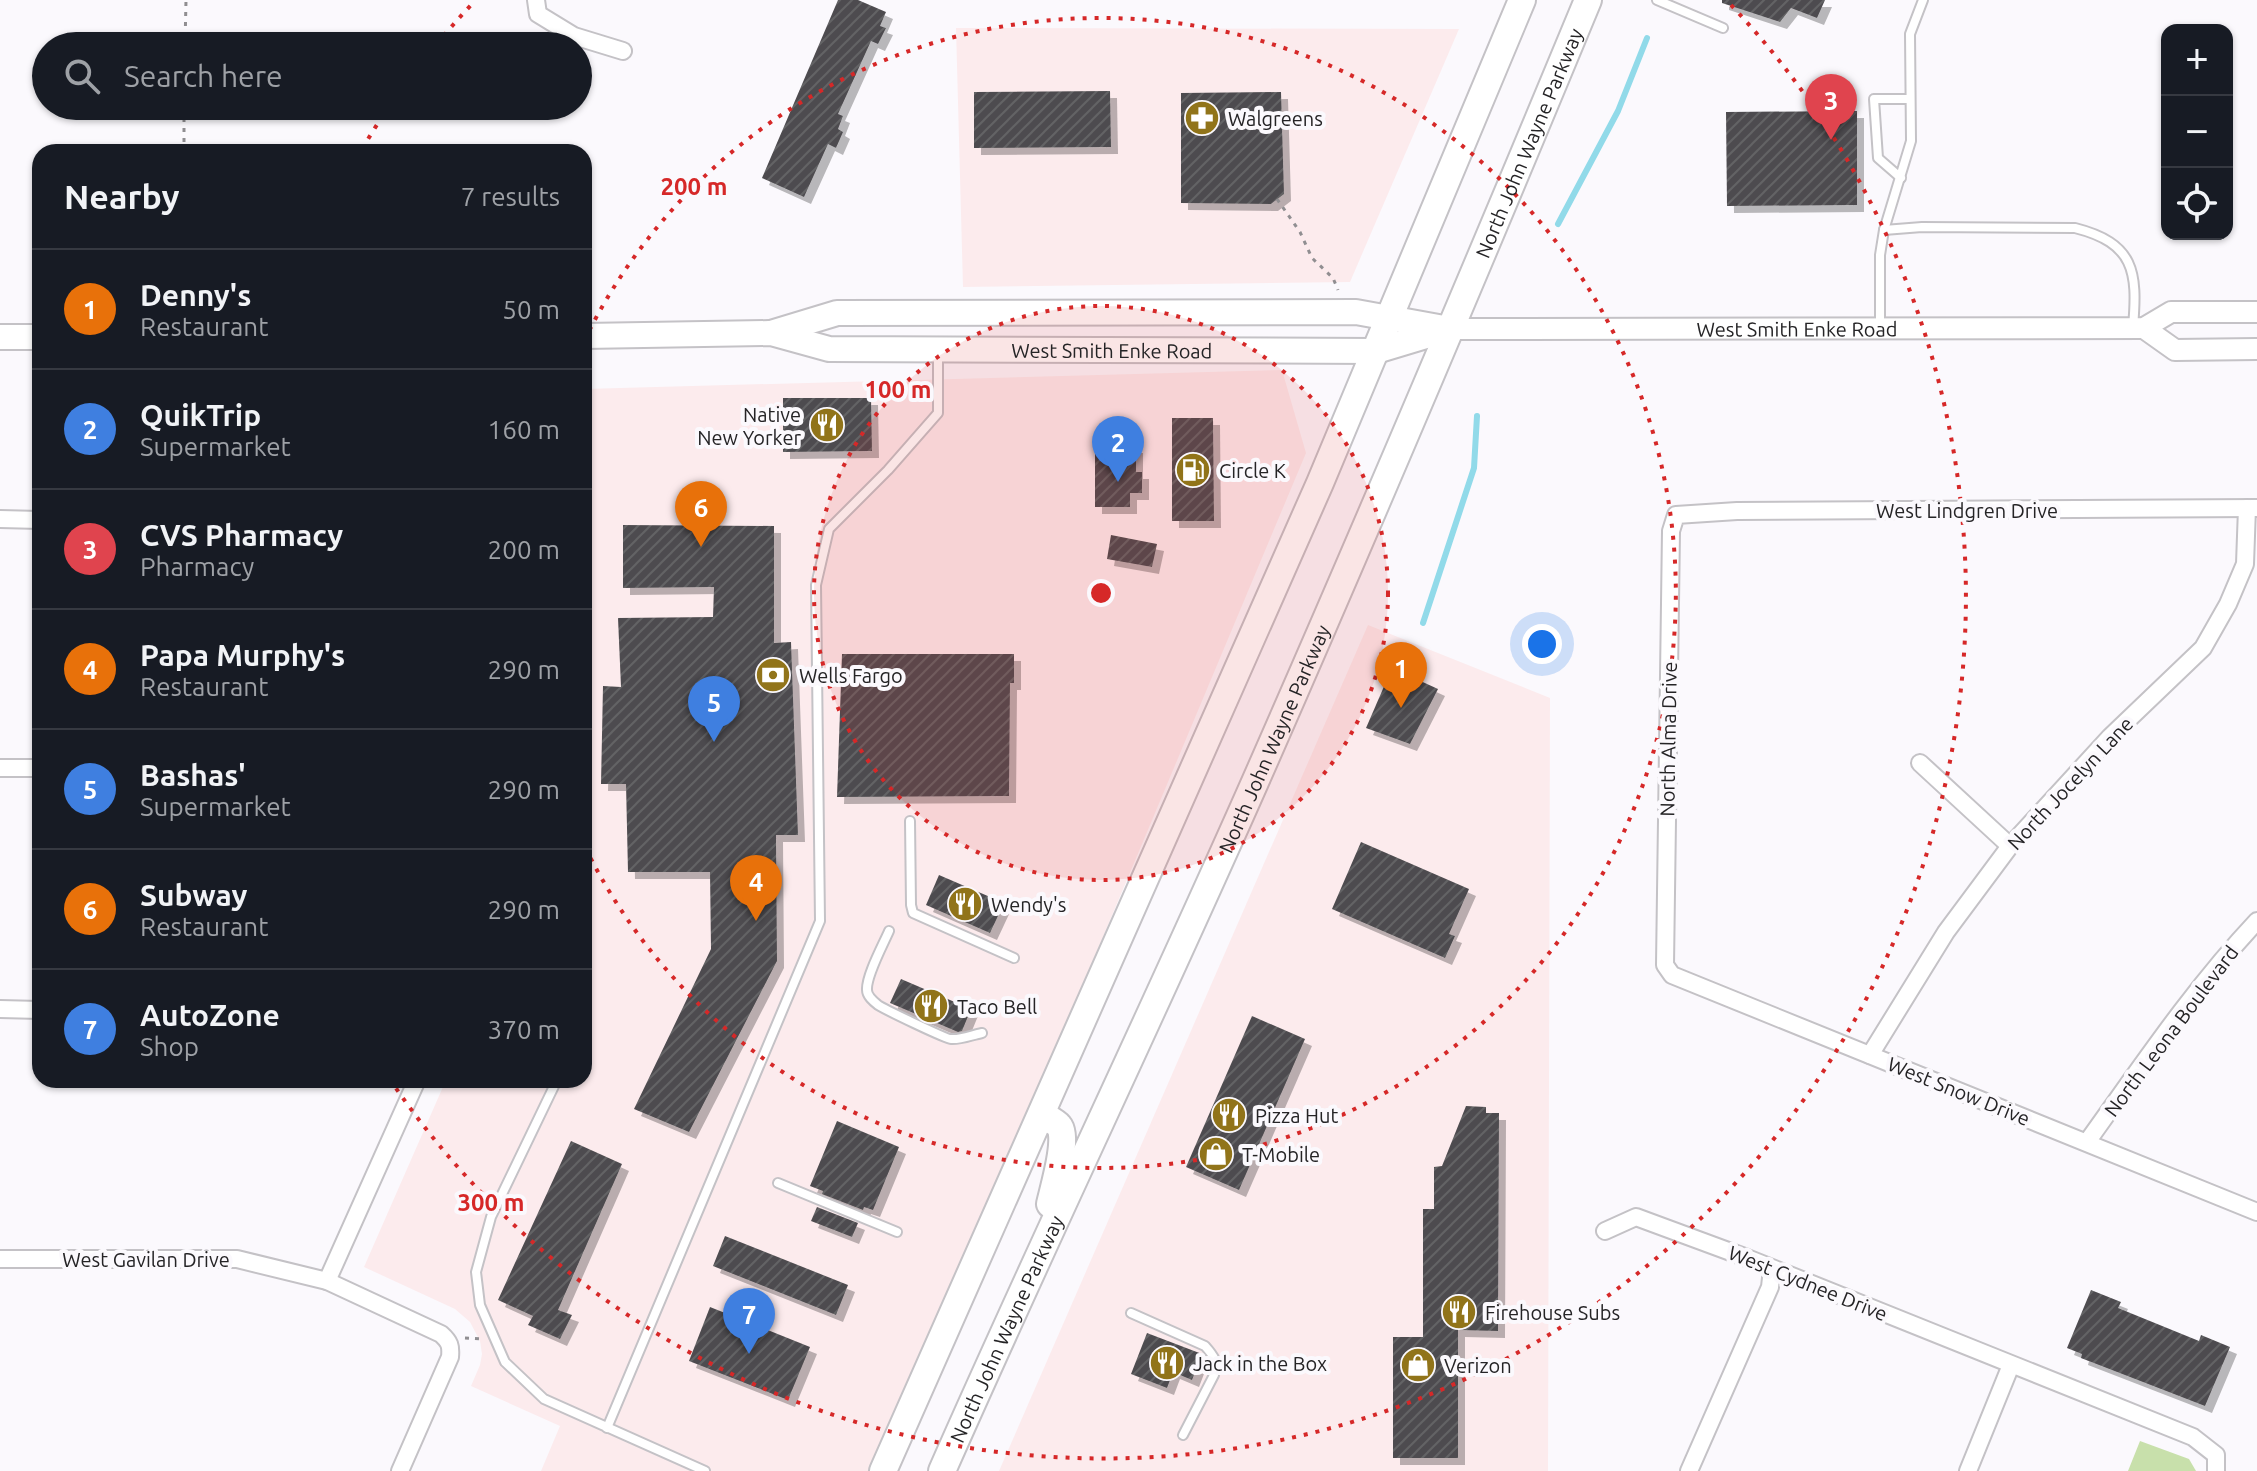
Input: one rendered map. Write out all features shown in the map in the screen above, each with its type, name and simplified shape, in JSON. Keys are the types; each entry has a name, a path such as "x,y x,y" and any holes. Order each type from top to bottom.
{"highway":[{"path":"883,1471 1326,470 1522,0"},
{"name":"North John Wayne Parkway","path":"942,1471 1261,769 1588,0"},
{"path":"1040,1251 1062,1139 1059,1126 1042,1115"}],"main road":[{"path":"938,348 950,334 959,330 1064,328 1089,312"},
{"name":"West Smith Enke Road","path":"592,336 771,333 837,313 1356,312 1449,329"},
{"name":"West Smith Enke Road","path":"771,333 829,349 1376,351 1449,329"},
{"path":"0,337 32,337"}],"street":[{"path":"536,0 538,14 567,32"},
{"path":"592,42 623,51"},
{"name":"West Smith Enke Road","path":"1449,329 2138,328 2171,312 2257,312"},
{"path":"2138,328 2175,350 2257,349"},
{"name":"West Lindgren Drive","path":"1676,515 1737,511 2252,508"},
{"name":"North Jocelyn Lane","path":"1870,1055 1946,932 2010,846 2110,737 2203,648 2228,604 2245,564 2252,508"},
{"name":"North Alma Drive","path":"1665,965 1671,531 1676,515"},
{"path":"0,519 32,520"},
{"path":"1920,763 2010,846"},
{"path":"0,768 32,768"},
{"name":"North Leona Boulevard","path":"2087,1142 2176,1019 2257,921"},
{"name":"West Snow Drive","path":"1665,965 1672,975 2257,1212"},
{"path":"0,1009 32,1010"},
{"path":"327,1281 413,1088"},
{"name":"West Cydnee Drive","path":"1605,1231 1636,1217 2193,1437 2216,1463"},
{"name":"West Gavilan Drive","path":"0,1259 237,1259 327,1281 441,1334 449,1349"},
{"path":"1689,1471 1770,1287 1772,1269"},
{"path":"400,1471 449,1349"},
{"path":"1968,1471 2011,1365"}],"lane":[{"path":"1657,0 1723,28"},
{"path":"1880,330 1880,255 1884,230 1911,141 1910,34 1923,0"},
{"path":"1901,178 1878,158 1874,99 1910,99"},
{"path":"1884,230 1922,227 2075,228 2098,234 2117,247 2129,262 2138,328"},
{"path":"607,1428 820,921 816,585 829,529 888,470 938,413 938,348"},
{"path":"910,821 913,913 1014,958"},
{"path":"889,931 868,980 869,997 876,1004 938,1036 951,1039 982,1033"},
{"path":"553,1088 491,1217 476,1272 480,1305 505,1362 544,1399 705,1471"},
{"path":"778,1183 897,1232"},
{"path":"1131,1313 1205,1346 1214,1355 1217,1365 1214,1375 1183,1435"}],"path":[{"path":"185,32 186,0"},
{"path":"184,120 184,144"},
{"path":"1277,199 1300,232 1312,258 1333,278 1340,296"},
{"path":"449,1349 476,1337 477,1340 494,1336"}],"shaded area":[{"path":"956,28 1459,29 1350,282 963,287"},
{"path":"1282,370 1306,453 879,1471 541,1471 560,1426 471,1386 482,1354 480,1341 470,1322 455,1309 364,1267 442,1088 592,1088 592,389"},
{"path":"1368,625 1550,698 1548,1471 999,1471"}],"green space":[{"path":"2140,1441 2189,1459 2196,1471 2128,1471"}],"building":[{"path":"838,0 858,0 886,12 880,26 886,28 878,44 871,41 838,114 843,116 838,129 843,132 836,148 828,144 804,197 762,178"},
{"path":"1722,0 1825,0 1817,18 1791,8 1780,22 1722,3"},
{"path":"1110,91 1111,147 974,148 974,92"},
{"name":"Walgreens","path":"1281,92 1284,194 1271,204 1181,203 1181,93"},
{"path":"1857,111 1857,205 1727,206 1726,112"},
{"name":"Native New Yorker","path":"783,398 871,398 872,451 783,452"},
{"name":"Circle K","path":"1172,418 1213,418 1214,521 1172,521"},
{"path":"1095,446 1136,446 1136,472 1142,472 1142,493 1130,493 1130,507 1095,507"},
{"path":"623,525 774,526 774,643 791,642 798,835 776,835 777,961 689,1132 634,1109 711,949 710,872 628,872 626,784 601,784 603,686 621,687 618,618 713,617 714,587 623,588"},
{"path":"1111,535 1157,544 1152,567 1107,559"},
{"path":"842,654 1014,654 1014,683 1010,683 1009,796 837,797"},
{"path":"1392,668 1438,689 1410,744 1366,728"},
{"path":"1361,842 1469,889 1449,934 1455,936 1445,958 1332,909"},
{"name":"Wendy's","path":"939,875 1004,903 990,933 926,905"},
{"name":"Taco Bell","path":"901,979 971,1009 962,1031 890,1003"},
{"path":"1252,1016 1305,1039 1239,1190 1186,1167"},
{"path":"1466,1106 1486,1107 1486,1113 1499,1113 1498,1331 1458,1330 1458,1458 1393,1458 1393,1337 1423,1337 1423,1209 1434,1209 1434,1167 1442,1166"},
{"path":"837,1121 899,1147 873,1210 864,1207 863,1210 810,1186"},
{"path":"571,1141 622,1164 558,1310 572,1315 560,1339 528,1325 533,1316 498,1300"},
{"path":"817,1207 858,1223 852,1237 811,1221"},
{"path":"725,1236 848,1285 836,1315 713,1266"},
{"path":"2091,1290 2121,1302 2118,1308 2199,1341 2201,1335 2230,1347 2205,1406 2081,1358 2082,1354 2067,1348"},
{"path":"710,1307 810,1347 788,1400 689,1361"},
{"name":"Jack in the Box","path":"1147,1333 1202,1354 1192,1380 1173,1372 1167,1388 1131,1374"}],"waterway":[{"path":"1558,224 1618,111 1647,38"},
{"path":"1423,623 1474,468 1477,416"}],"place":[{"name":"Walgreens","path":"1202,118"},
{"name":"CVS Pharmacy","path":"1831,140"},
{"name":"Native New Yorker","path":"827,425"},
{"name":"Circle K","path":"1193,470"},
{"name":"QuikTrip","path":"1118,482"},
{"name":"Subway","path":"701,547"},
{"name":"Wells Fargo","path":"773,675"},
{"name":"Denny's","path":"1401,708"},
{"name":"Bashas'","path":"714,742"},
{"name":"Wendy's","path":"965,904"},
{"name":"Papa Murphy's","path":"756,921"},
{"name":"Taco Bell","path":"931,1006"},
{"name":"Pizza Hut","path":"1229,1115"},
{"name":"T-Mobile","path":"1216,1154"},
{"name":"Firehouse Subs","path":"1459,1312"},
{"name":"AutoZone","path":"749,1354"},
{"name":"Jack in the Box","path":"1167,1363"},
{"name":"Verizon","path":"1418,1365"}]}
